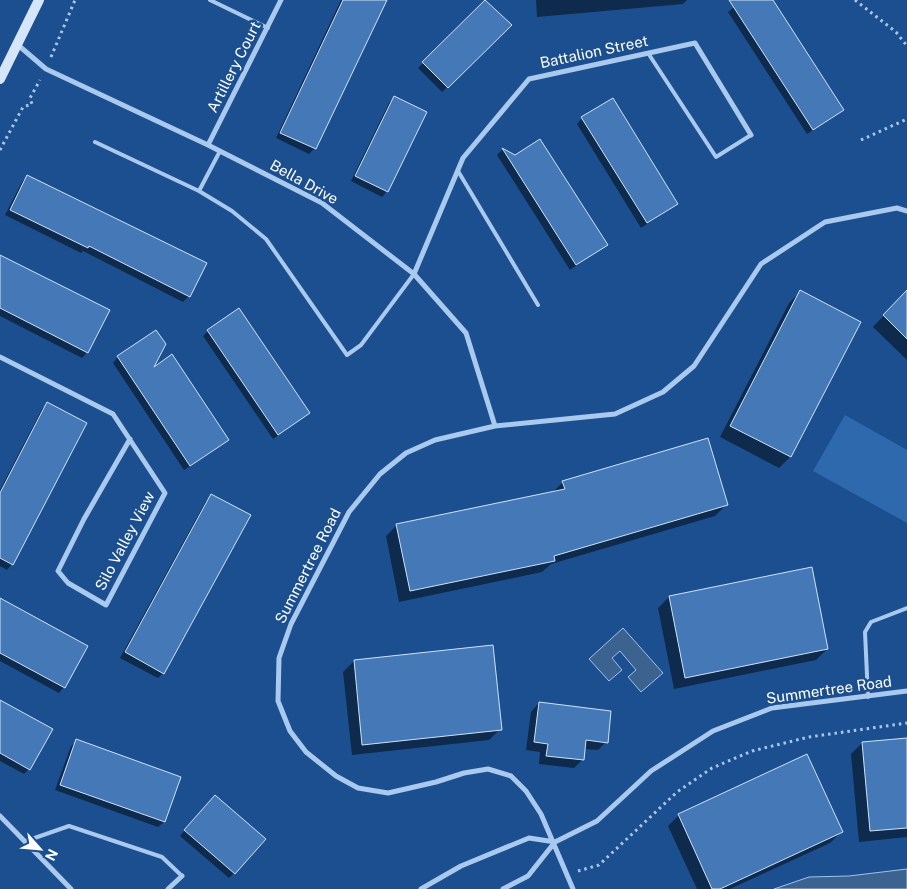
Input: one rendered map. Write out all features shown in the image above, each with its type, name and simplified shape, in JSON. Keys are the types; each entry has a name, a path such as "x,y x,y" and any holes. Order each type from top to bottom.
{"street":[{"path":"0,79 39,0"},
{"name":"Artillery Court","path":"208,145 281,0"},
{"name":"Battalion Street","path":"414,274 463,158 529,79 694,42 751,135"},
{"name":"Bella Drive","path":"18,45 46,69 208,145 322,203 414,274 466,333 495,426"},
{"name":"Summertree Road","path":"555,842 526,791 510,776 488,769 464,773 436,782 388,793 358,788 336,776 306,752 290,731 278,701 279,658 291,624 349,512 380,474 406,453 435,440 495,426 615,414 663,392 694,366 761,264 825,222 896,208 907,211"},
{"name":"Silo Valley View","path":"0,357 114,414 166,493 106,605 68,583 58,571 84,519 130,439"},
{"name":"Summertree Road","path":"503,889 528,876 555,842 597,821 651,771 712,731 772,708 907,691"},
{"path":"0,816 71,889"},
{"path":"421,889 461,866 529,838 555,842 573,889"},
{"path":"168,889 182,876"}],"lane":[{"path":"210,0 268,28"},
{"path":"648,52 716,157 751,135"},
{"path":"95,142 199,191 232,211 266,240 346,355 361,345 414,274"},
{"path":"199,191 220,151"},
{"path":"458,171 538,305"},
{"path":"868,697 865,632 871,622 907,608"},
{"path":"26,841 69,826 162,857 182,876"}],"path":[{"path":"58,43 63,32 64,23 75,0"},
{"path":"855,0 896,32 907,46"},
{"path":"0,150 22,107 32,104 30,98"},
{"path":"861,140 907,119"},
{"path":"567,875 599,865 678,792 712,768 752,751 809,737 907,723"}],"shaded area":[{"path":"845,415 907,450 907,523 813,471"},
{"path":"623,628 663,673 641,692 628,677 636,670 620,651 612,658 622,670 609,681 589,659"},
{"path":"907,869 907,889 774,889 809,877 849,876"}],"building":[{"path":"343,0 387,0 316,149 280,133"},
{"path":"485,0 512,25 448,88 422,62"},
{"path":"729,0 773,0 844,110 813,130"},
{"path":"394,96 427,112 388,192 355,176"},
{"path":"613,98 678,204 647,223 581,117"},
{"path":"540,139 608,245 576,265 502,148 515,155"},
{"path":"27,175 207,263 190,297 89,246 88,248 10,210"},
{"path":"0,255 110,310 88,353 0,308"},
{"path":"800,290 861,322 791,457 730,426"},
{"path":"907,290 907,339 883,315"},
{"path":"239,308 310,413 278,435 207,330"},
{"path":"156,330 166,344 154,367 172,354 229,440 190,466 117,356"},
{"path":"47,402 87,423 13,565 0,558 0,493"},
{"path":"708,438 728,505 554,556 555,561 410,591 396,524 565,489 562,481"},
{"path":"211,494 251,515 164,674 125,652"},
{"path":"812,567 828,649 685,678 669,596"},
{"path":"0,598 88,646 65,688 0,653"},
{"path":"493,645 502,730 362,745 354,660"},
{"path":"0,700 53,729 30,770 0,753"},
{"path":"539,702 611,711 608,743 586,740 584,760 546,756 548,744 534,742"},
{"path":"907,738 907,828 870,831 862,742"},
{"path":"76,739 181,777 165,822 60,785"},
{"path":"807,754 843,832 720,889 712,889 678,814"},
{"path":"215,795 266,839 235,874 184,830"}]}
